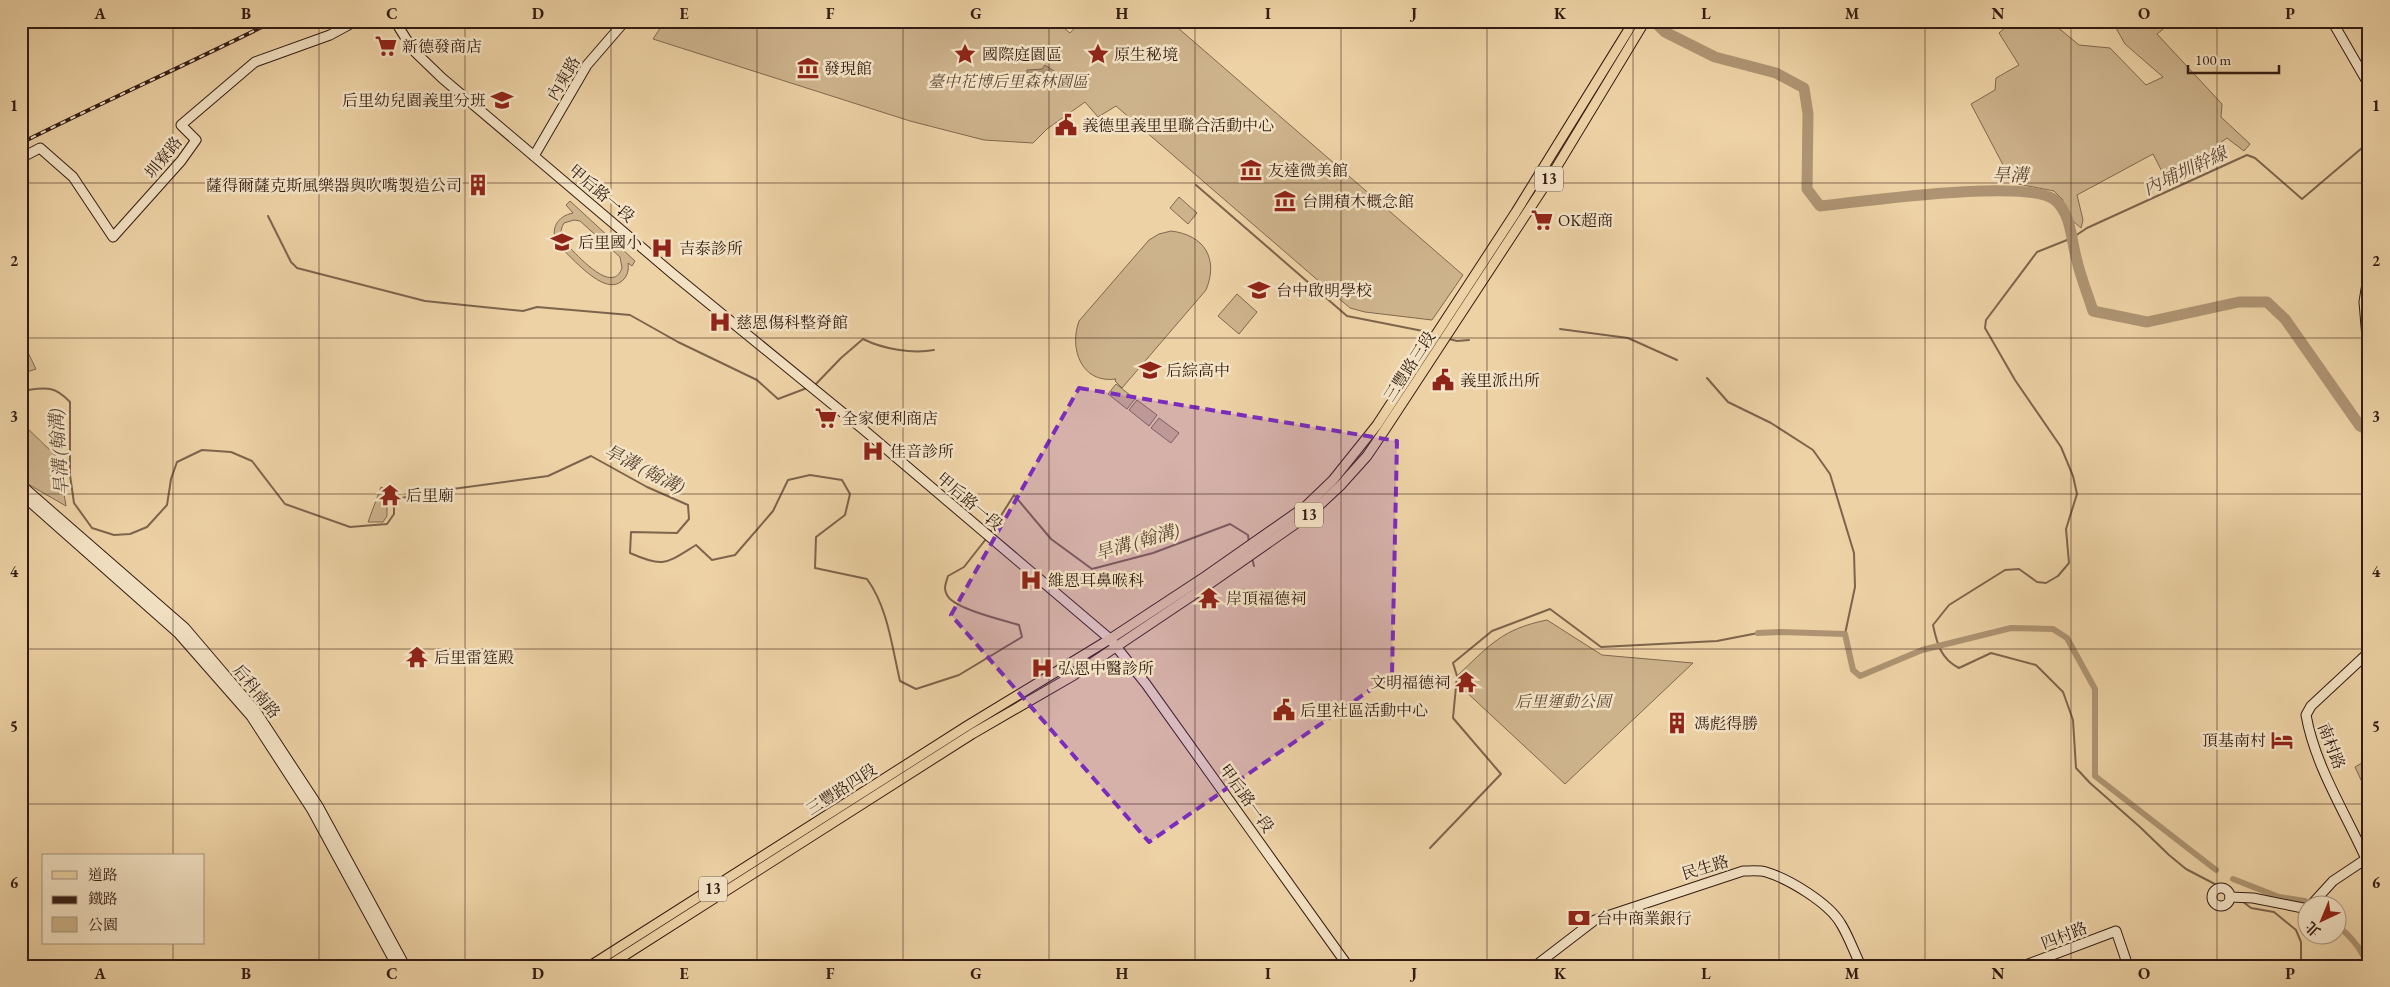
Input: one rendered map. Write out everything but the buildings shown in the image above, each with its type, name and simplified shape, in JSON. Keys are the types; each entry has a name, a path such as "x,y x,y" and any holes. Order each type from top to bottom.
{"main road":[{"name":"三豐路三段","path":"1110,639 1306,506 1333,480 1377,425 1407,381 1641,22"},
{"name":"三豐路三段","path":"1116,646 1311,513 1340,486 1367,456 1553,173 1629,39"},
{"name":"三豐路四段","path":"590,966 967,726 1110,639"},
{"name":"三豐路四段","path":"608,966 972,734 1074,675 1116,646"}],"street":[{"name":"圳寮路","path":"21,158 40,148 58,162 73,177 113,237 196,140 180,125 255,62 330,35 356,21"},
{"name":"甲后路一段","path":"395,21 414,50 426,64 673,274 864,430 1110,639 1152,692 1348,966"},
{"name":"內東路","path":"534,156 587,65 625,21"},
{"path":"2332,21 2369,84"},
{"path":"2369,271 2364,302 2369,362"},
{"name":"后科南路","path":"21,485 182,631 255,710 315,808 405,966"},
{"name":"后科南路","path":"21,494 182,631"},
{"name":"南村路","path":"2321,894 2333,881 2367,860 2318,758 2309,734 2306,715 2311,706 2369,652"},
{"name":"后科南路","path":"315,808 397,966"},
{"name":"民生路","path":"1535,966 1595,920 1743,871 1764,872 1775,876 1809,894 1830,909 1841,923 1860,966"},
{"path":"2217,888 2226,890 2230,897 2225,905 2217,904 2212,898 2217,888"},
{"path":"2230,897 2253,898 2298,907"},
{"name":"四村路","path":"2024,966 2116,931 2128,966"}],"highlighted area":[{"path":"1079,388 1397,441 1392,675 1149,842 951,615"}],"green space":[{"name":"臺中花博后里森林園區","path":"665,21 1056,21 1070,33 1081,21 1170,21 1463,275 1432,320 1365,312 1350,308 1116,106 1098,117 1085,102 1047,129 1033,143 984,140 910,121 653,39"},
{"path":"2013,21 2050,21 2079,45 2110,48 2146,85 2163,77 2125,44 2112,21 2173,21 2157,34 2222,104 2221,117 2250,144 2244,151 2227,138 2213,148 2201,170 2169,185 2153,154 2077,195 2083,220 2081,228 2061,211 2063,200 2054,191 2018,184 2011,180 1971,104 1995,90 1996,78 2019,65 1999,33"},
{"path":"1179,197 1197,213 1188,224 1170,208"},
{"path":"570,201 635,261 632,266 628,263 628,272 622,281 615,285 606,284 598,280 588,274 558,245 554,234 556,225 563,217 573,213 566,205","holes":["574,220 580,221 620,257 622,268 617,276 610,278 593,270 564,242 561,232 564,223"]},
{"path":"1171,231 1192,237 1206,250 1211,268 1210,278 1206,290 1122,388 1115,381 1116,379 1104,379 1094,376 1086,370 1077,353 1076,331 1079,321 1149,240 1159,234"},
{"path":"1237,294 1257,312 1239,334 1218,316"},
{"path":"21,338 36,369 21,374"},
{"path":"1116,384 1135,399 1127,409 1108,394"},
{"path":"1137,400 1157,415 1149,426 1129,410"},
{"path":"1159,418 1179,433 1171,443 1151,428"},
{"path":"21,422 58,458 66,506 21,480"},
{"path":"381,487 390,491 391,496 387,501 387,516 383,522 368,522"},
{"name":"后里運動公園","path":"1547,620 1602,655 1693,663 1565,784 1462,688 1458,675 1488,647 1508,633"},
{"path":"2369,759 2369,797 2355,767 2362,763 2364,767"}],"shaded area":[{"path":"1045,65 1057,73 1066,84 1061,88 1056,87 1050,80 1044,77 1027,78 1027,70 1042,69"}],"waterway":[{"name":"旱溝","path":"1654,21 1665,32 1715,57 1776,73 1804,88 1808,114 1807,189 1820,206 1944,193 2014,191 2041,194 2056,201 2065,214 2093,311 2147,322 2239,302 2267,302 2285,319 2360,426 2369,431"},
{"name":"內埔圳幹線","path":"2232,893 2186,869 2090,783 2076,768 2073,720 2063,692 2036,665 1991,653 1959,668 1948,660 1938,645 1933,625 1949,605 2005,570 2019,569 2037,582 2046,583 2058,576 2069,563 2066,529 2077,494 2073,476 2061,447 2015,380 1985,328 1986,320 2037,252 2072,238 2087,228 2247,155 2255,158 2302,199 2369,142"},
{"path":"1196,185 1347,316 1433,333"},
{"path":"268,216 291,262 297,268 425,301 523,311 537,307 630,315 678,342 757,380 778,399 807,388"},
{"path":"1560,329 1628,338 1677,360"},
{"path":"814,386 841,358 863,339 879,346 898,350 934,350"},
{"path":"1449,339 1457,341 1469,340"},
{"path":"1707,378 1728,402 1771,423 1813,450 1830,474 1854,553 1855,587 1845,634"},
{"name":"旱溝 (翰溝)","path":"21,391 42,388 53,390 70,402 70,475 74,503 92,528 114,535 130,534 147,527 167,505 171,479 177,462 202,450 231,452 252,461 285,504 350,527 387,524 394,514 394,500 423,493 548,476 591,456 647,487 688,505 689,519 677,533 631,532 630,553 658,562 670,560 696,545 712,560 735,555 773,511 788,480 810,475 842,480 850,494 845,515 816,537 815,568 867,579 885,615 900,681 916,689 959,675 1022,637 1019,625 959,605 951,600 945,590 948,576 964,567 986,539"},
{"name":"旱溝 (翰溝)","path":"990,533 1014,495 1051,539 1092,569 1153,553 1230,524 1248,535 1249,543"},
{"name":"旱溝 (翰溝)","path":"1252,558 1254,566"},
{"path":"1430,848 1501,774 1453,718 1457,676 1453,663 1492,631 1550,609 1601,647 1717,641 1758,633"},
{"path":"1758,633 1845,634 1853,670 1860,676 1922,650 2011,628 2053,629 2067,638 2095,689 2095,776 2216,870"},
{"path":"2233,879 2279,897 2298,900"},
{"path":"2242,901 2251,908 2274,912 2296,930 2301,942 2301,966"},
{"path":"2348,936 2359,949 2367,966"}],"railway":[{"path":"21,143 274,21"}],"place":[{"name":"新德發商店","path":"386,46"},
{"name":"國際庭園區","path":"965,54"},
{"name":"原生秘境","path":"1098,54"},
{"name":"發現館","path":"808,68"},
{"name":"后里幼兒園義里分班","path":"502,100"},
{"name":"義德里義里里聯合活動中心","path":"1066,125"},
{"name":"友達微美館","path":"1251,170"},
{"name":"薩得爾薩克斯風樂器與吹嘴製造公司","path":"478,185"},
{"name":"台開積木概念館","path":"1285,201"},
{"name":"OK超商","path":"1542,220"},
{"name":"后里國小","path":"562,242"},
{"name":"吉泰診所","path":"662,248"},
{"name":"台中啟明學校","path":"1259,290"},
{"name":"慈恩傷科整脊館","path":"720,322"},
{"name":"后綜高中","path":"1150,370"},
{"name":"義里派出所","path":"1443,380"},
{"name":"全家便利商店","path":"826,418"},
{"name":"佳音診所","path":"873,451"},
{"name":"后里廟","path":"390,495"},
{"name":"維恩耳鼻喉科","path":"1031,580"},
{"name":"岸頂福德祠","path":"1209,598"},
{"name":"后里雷筳殿","path":"417,657"},
{"name":"弘恩中醫診所","path":"1042,668"},
{"name":"文明福德祠","path":"1466,682"},
{"name":"后里社區活動中心","path":"1284,710"},
{"name":"馮彪得勝","path":"1677,723"},
{"name":"頂基南村","path":"2282,740"},
{"name":"台中商業銀行","path":"1579,918"}]}
